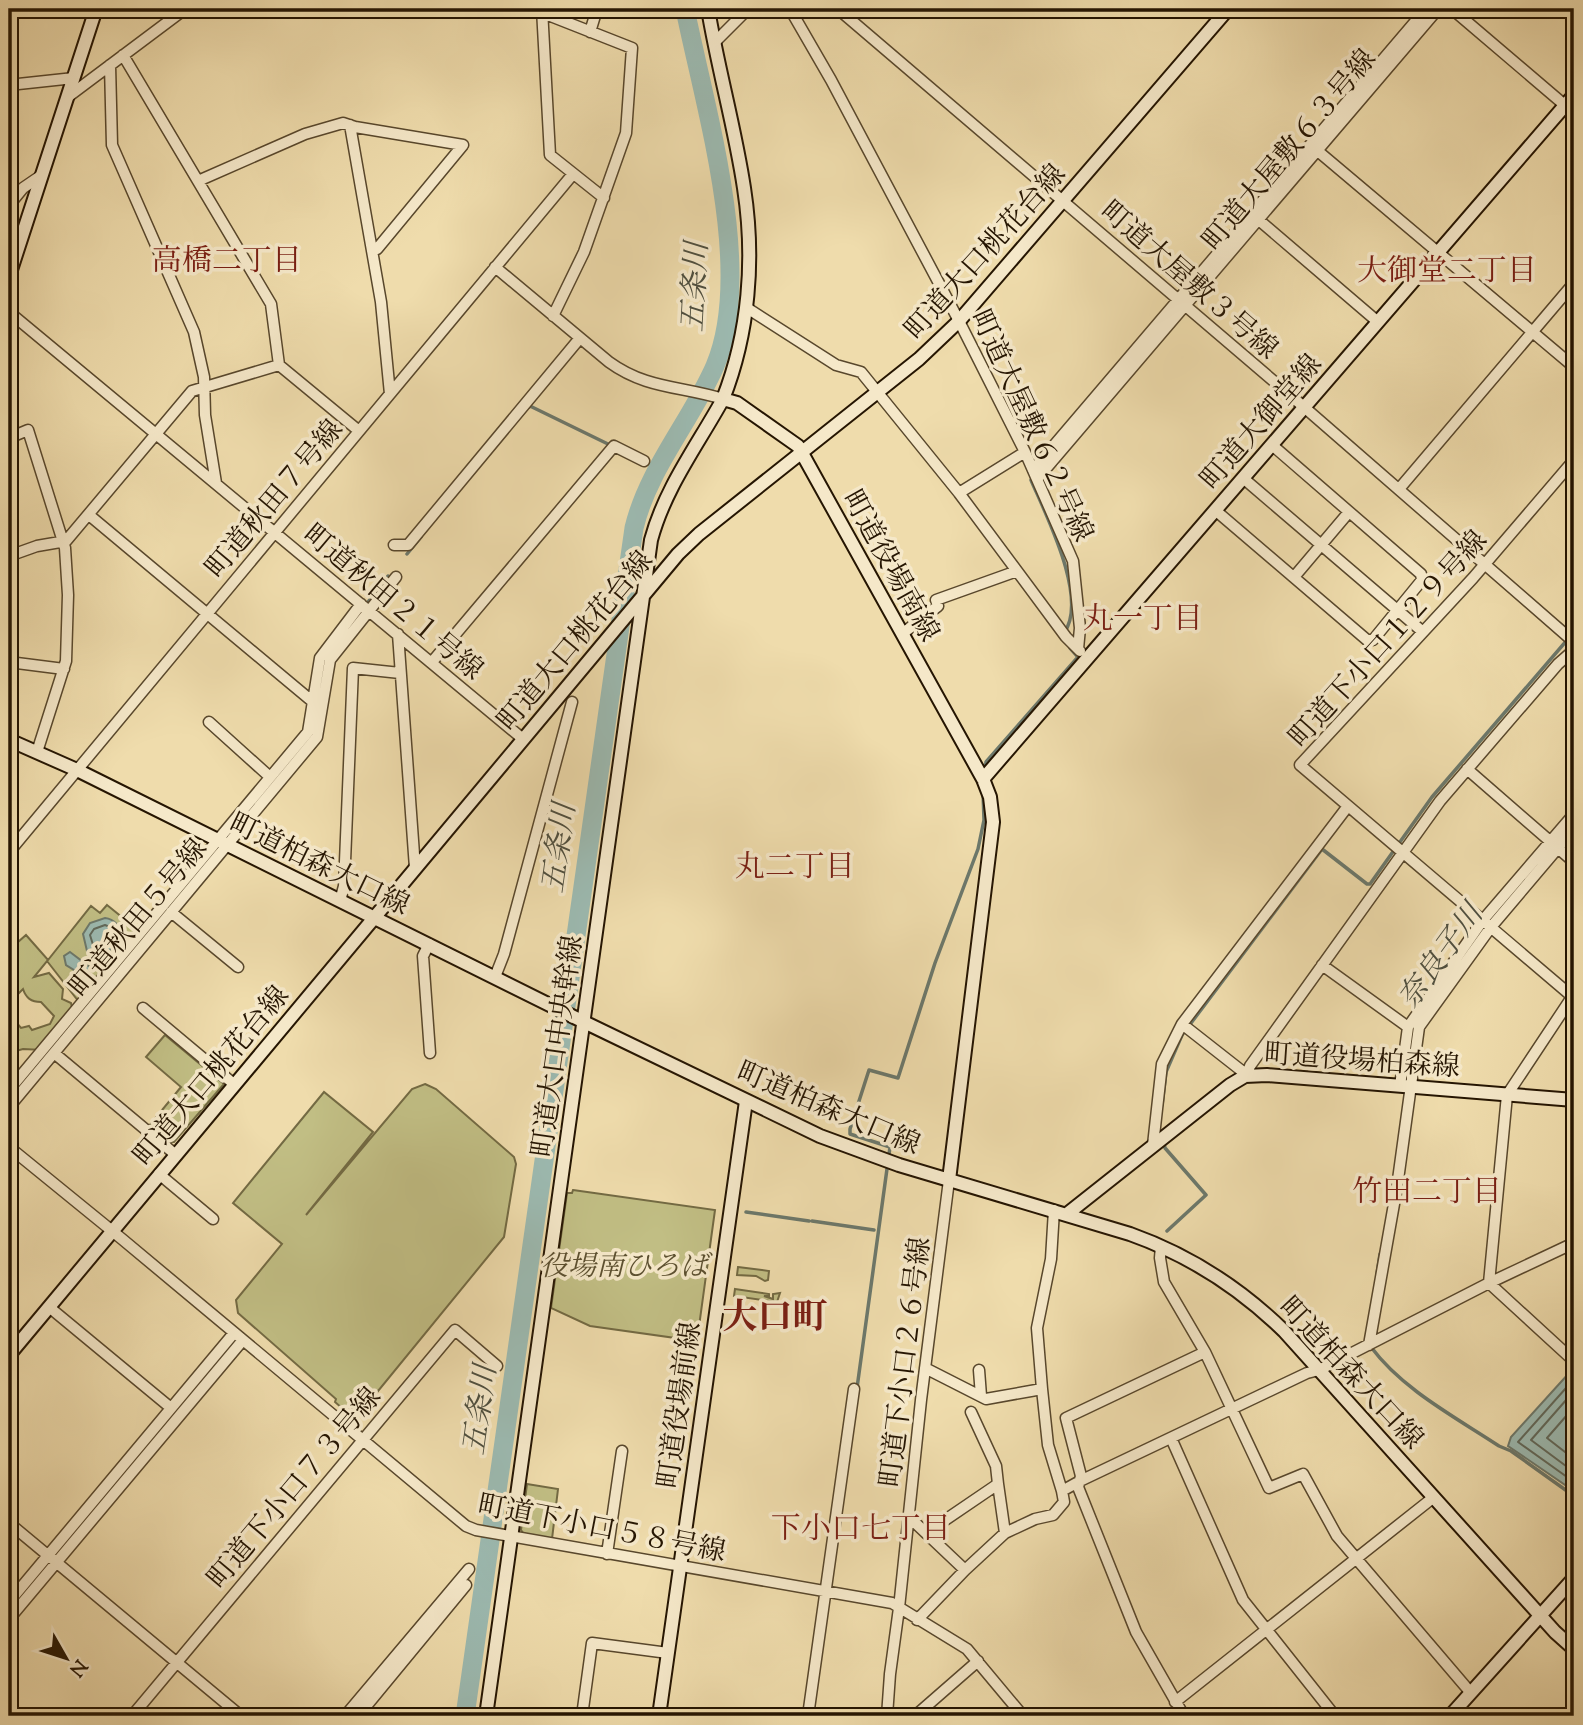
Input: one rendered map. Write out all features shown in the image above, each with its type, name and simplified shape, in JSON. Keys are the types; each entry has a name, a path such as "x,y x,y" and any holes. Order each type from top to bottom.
{"street":[{"path":"9,276 96,9"},
{"path":"69,96 185,9"},
{"path":"590,32 597,9"},
{"path":"495,267 628,376 723,399 737,360 747,308 748,251 744,187 708,9"},
{"path":"714,44 748,9"},
{"name":"町道大屋敷６２号線","path":"790,9 831,80 959,321 1035,474 1073,561 1083,654"},
{"name":"町道大屋敷３号線","path":"838,9 1182,302 1574,642"},
{"name":"町道大口桃花台線","path":"9,1355 688,544 878,392 959,321 1228,9"},
{"path":"1426,9 1314,147 1574,367"},
{"name":"町道大屋敷６３号線","path":"1035,474 1314,147 1438,9"},
{"path":"1452,9 1571,104"},
{"path":"553,316 584,252 604,198 626,133 632,48 542,11 550,155 604,198"},
{"path":"123,55 271,304 279,365 359,431"},
{"path":"110,65 112,145 194,332 204,377 205,415 216,483"},
{"path":"9,85 74,78"},
{"name":"町道大御堂線","path":"983,779 1083,654 1215,510 1438,252 1571,104"},
{"path":"198,181 305,134 343,123 463,145 377,249 372,250"},
{"path":"350,125 381,302 390,394"},
{"name":"町道秋田７号線","path":"9,852 573,174"},
{"path":"9,205 23,188 42,175"},
{"path":"1255,217 1378,321"},
{"path":"1399,489 1574,283"},
{"path":"747,308 836,365 858,369 959,494 1066,637 1083,654"},
{"name":"町道秋田２１号線","path":"9,312 523,739"},
{"path":"394,545 408,545 580,338"},
{"path":"9,556 37,546 63,543 192,391 279,365"},
{"name":"町道役場南線","path":"723,399 737,403 782,433 793,441 802,453 983,779 990,797 993,822 949,1180"},
{"name":"町道大口中央幹線","path":"486,1716 508,1535 638,602 657,516 684,463 723,399"},
{"path":"9,438 28,430 63,543 68,595 67,652 64,668 37,751"},
{"path":"1215,510 1367,640 1373,640 1422,580 1422,574 1272,445"},
{"path":"432,662 614,446 645,461"},
{"path":"959,494 1025,452"},
{"name":"町道下小口１２９号線","path":"1574,460 1485,564 1300,765 1574,996"},
{"path":"1243,478 1423,632"},
{"path":"1294,577 1349,512"},
{"path":"91,513 313,702"},
{"path":"902,634 938,606 936,600 1017,570"},
{"name":"町道秋田５号線","path":"9,1107 171,912 222,842 317,737 330,660 365,607 396,577"},
{"path":"9,1089 222,842 270,777 308,732 320,657 365,607"},
{"path":"398,634 415,868"},
{"path":"1182,1024 1247,1075 1250,1066 1321,965 1440,801 1558,664 1574,650"},
{"path":"9,662 64,668"},
{"path":"340,901 344,886 353,668 400,673"},
{"path":"495,977 504,954 572,702"},
{"path":"209,722 270,777"},
{"name":"町道柏森大口線","path":"9,740 77,770 579,1019 858,1152 1060,1212 1161,1246 1202,1267 1251,1301 1284,1331 1540,1616 1574,1649"},
{"path":"1467,769 1574,862"},
{"path":"1153,1145 1162,1064 1182,1024 1348,806"},
{"path":"1369,1345 1397,1187 1408,1027 1487,924 1554,845 1574,814"},
{"path":"1554,845 1574,829"},
{"path":"171,912 238,967"},
{"path":"1405,1086 1419,1027 1487,924"},
{"path":"429,944 423,956 430,1053"},
{"path":"1321,965 1408,1027"},
{"path":"1489,1283 1507,1095 1574,996"},
{"path":"143,1009 235,1084"},
{"path":"54,1053 176,1155"},
{"name":"町道役場柏森線","path":"1060,1212 1247,1075 1267,1074 1574,1100"},
{"name":"町道役場前線","path":"659,1716 747,1101"},
{"name":"町道下小口５８号線","path":"9,1147 452,1515 476,1530 892,1603 958,1642 978,1661 1023,1716"},
{"path":"159,1174 213,1219"},
{"name":"町道下小口２６号線","path":"887,1716 925,1368 949,1180"},
{"path":"917,1620 965,1570 1005,1534 1035,1518 1053,1515 1063,1502 1048,1445 1037,1328 1060,1212"},
{"path":"1062,1491 1232,1408 1319,1370 1574,1243"},
{"path":"1161,1246 1164,1282 1205,1352 1269,1488 1303,1474 1337,1536 1471,1693"},
{"path":"1489,1283 1574,1361"},
{"path":"49,1307 171,1408"},
{"name":"町道下小口７３号線","path":"132,1716 455,1330 497,1366"},
{"path":"9,1619 52,1559 234,1332"},
{"path":"9,1602 52,1559 243,1340"},
{"path":"1184,1716 1136,1632 1078,1487 1081,1476 1066,1418 1205,1352"},
{"path":"925,1368 986,1399 1042,1389"},
{"path":"979,1370 981,1396"},
{"path":"808,1716 853,1390"},
{"path":"971,1412 996,1466 1005,1534"},
{"path":"1171,1438 1243,1600 1335,1716"},
{"path":"607,1554 622,1451"},
{"path":"926,1533 998,1484"},
{"path":"1175,1702 1434,1497"},
{"path":"909,1517 965,1570"},
{"path":"9,1523 241,1716"},
{"path":"345,1716 469,1569"},
{"path":"1450,1716 1574,1578"},
{"path":"358,1716 466,1586"},
{"path":"582,1716 592,1643 668,1653"},
{"path":"915,1716 978,1661"}],"green space":[{"path":"107,905 139,931 79,1002 47,961 34,977 49,973 63,989 62,999 71,1003 73,1012 43,1050 23,1049 9,1053 9,1022 16,1022 21,1028 29,1026 32,1030 50,1024 54,1016 41,1002 29,999 23,989 17,995 9,987 9,950 26,935 48,960 91,906 100,913"},
{"path":"165,1035 224,1084 174,1142 167,1142 148,1127 181,1087 146,1057"},
{"path":"425,1084 436,1089 514,1157 516,1164 504,1237 365,1407 343,1409 335,1402 336,1399 238,1313 236,1300 282,1244 233,1203 324,1092 373,1132 306,1215 412,1089"},
{"name":"役場南ひろば","path":"573,1190 715,1210 697,1341 590,1326 551,1308 567,1193 572,1193"},
{"path":"738,1267 769,1271 768,1280 737,1275"},
{"path":"735,1289 769,1294 764,1296 773,1299 773,1294 780,1293 777,1302 734,1296"},
{"path":"527,1484 558,1489 552,1539 524,1534 521,1530"}],"water":[{"path":"105,918 116,924 121,936 106,955 92,956 87,951 83,934 90,923"},
{"path":"70,952 91,968 89,975 79,973 66,965 64,956"},
{"path":"1574,1371 1574,1491 1508,1446 1511,1437 1570,1372"}],"waterway":[{"name":"五条川","path":"465,1716 634,528 659,465 715,366 726,327 730,284 722,189 685,9"},
{"path":"529,407 610,445"},
{"path":"1034,477 1031,480 1055,535 1069,579 1072,600 1070,618 1064,633"},
{"path":"407,554 421,537"},
{"path":"368,602 388,576"},
{"path":"1162,1105 1166,1072 1182,1035 1322,849 1370,884 1432,797 1574,632"},
{"path":"985,771 986,762 1078,657 1070,648"},
{"path":"857,1388 890,1147 850,1134 850,1129 869,1070 898,1078 935,963 978,849 984,820 983,792"},
{"name":"奈良子川","path":"1468,951 1491,918 1537,865"},
{"name":"奈良子川","path":"1406,1084 1413,1029 1417,1024"},
{"path":"1164,1143 1165,1148 1206,1195 1167,1231"},
{"path":"746,1212 809,1221"},
{"path":"812,1221 874,1230"},
{"name":"奈良子川","path":"1377,1274 1380,1254"},
{"name":"奈良子川","path":"1371,1347 1398,1376 1430,1401 1511,1451 1574,1496"},
{"path":"351,1716 359,1707"}],"district":[{"name":"高橋二丁目","path":"227,260"},
{"name":"大御堂二丁目","path":"1447,270"},
{"name":"丸一丁目","path":"1143,618"},
{"name":"丸二丁目","path":"795,866"},
{"name":"竹田二丁目","path":"1427,1191"},
{"name":"大口町","path":"775,1316"},
{"name":"下小口七丁目","path":"861,1528"}]}
